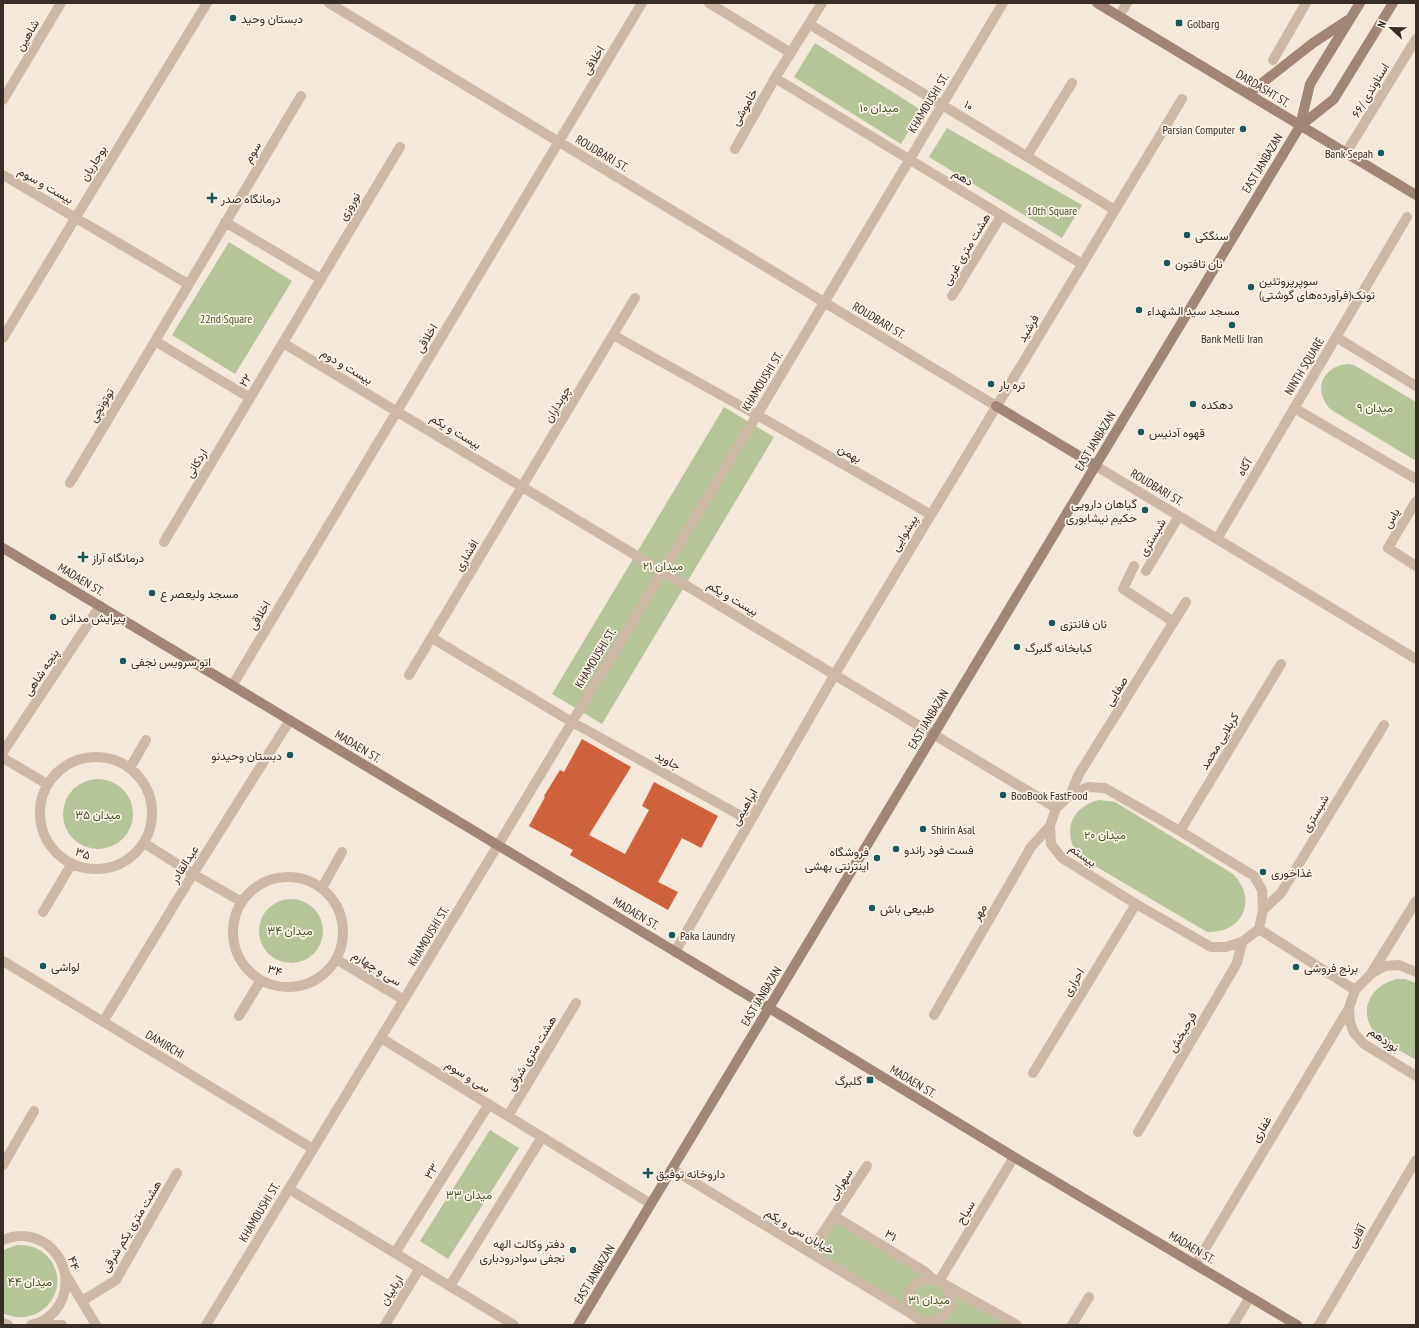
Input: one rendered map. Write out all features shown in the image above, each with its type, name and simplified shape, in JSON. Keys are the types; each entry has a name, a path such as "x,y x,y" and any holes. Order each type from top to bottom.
{"main road":[{"name":"DARDASHT ST.","path":"1097,3 1416,195"},
{"path":"1300,126 1310,84 1360,3"},
{"path":"1300,126 1334,99 1393,3"},
{"path":"1248,94 1313,43 1352,18"},
{"name":"EAST JANBAZAN","path":"578,1325 1300,126"},
{"name":"ROUDBARI ST.","path":"996,406 1096,466"},
{"name":"MADAEN ST.","path":"3,548 769,1008 1014,1157 1297,1325"}],"street":[{"name":"شاهین","path":"3,100 61,3"},
{"name":"بوجاریان","path":"3,338 207,3"},
{"name":"ROUDBARI ST.","path":"329,3 996,406"},
{"name":"اخلاقی","path":"232,686 642,3"},
{"path":"709,3 791,53"},
{"name":"خاموشی","path":"736,148 775,78 822,3"},
{"name":"KHAMOUSHI ST.","path":"206,1325 498,845 1003,3"},
{"path":"1119,16 1128,3"},
{"path":"1273,60 1306,3"},
{"name":"۱۰","path":"809,24 1115,210"},
{"name":"اسناوندی /۶۶","path":"1346,154 1416,39"},
{"name":"دهم","path":"775,78 1082,264"},
{"path":"1028,156 1072,83"},
{"name":"سوم","path":"225,222 301,96"},
{"path":"1082,264 1182,99"},
{"name":"نوروزی","path":"321,279 400,147"},
{"name":"بیست و سوم","path":"3,175 76,217"},
{"name":"هشت متری غربی","path":"952,296 1001,216"},
{"path":"1336,337 1407,216"},
{"path":"76,217 188,284"},
{"path":"154,341 225,222 321,279"},
{"name":"فرشید","path":"996,406 1082,264"},
{"name":"۲۲","path":"154,341 250,398 321,279"},
{"name":"چوبداران","path":"522,486 635,298"},
{"path":"613,335 757,415"},
{"name":"NINTH SQUARE","path":"1416,386 1336,337 1294,408 1416,479"},
{"name":"توتونچی","path":"70,483 154,341"},
{"name":"بیست و دوم","path":"283,343 397,411"},
{"name":"اردکانی","path":"164,542 250,398"},
{"name":"پیشوایی","path":"835,674 996,406"},
{"name":"آگاه","path":"1216,539 1294,408"},
{"name":"بیست و یکم","path":"397,411 1056,808"},
{"name":"بهمن","path":"757,415 930,514"},
{"name":"ROUDBARI ST.","path":"1096,466 1416,659"},
{"name":"افشاری","path":"409,675 522,486"},
{"name":"یاس","path":"1416,501 1388,548 1416,566"},
{"name":"شبستری","path":"1146,571 1179,516"},
{"path":"1134,566 1123,589 1174,622"},
{"name":"صفایی","path":"1070,795 1079,774 1186,602"},
{"name":"پنجه شاهی","path":"3,752 100,606"},
{"path":"432,638 572,722"},
{"name":"کربلایی محمد","path":"1180,831 1281,664"},
{"name":"ابراهیمی","path":"675,952 835,674"},
{"name":"عبدالقادر","path":"103,1022 193,874 290,720"},
{"name":"جاوید","path":"572,722 750,822"},
{"name":"شبستری","path":"1263,910 1281,893 1384,725"},
{"path":"130,768 146,740"},
{"name":"۳۵","path":"94,756 113,759 130,768 142,780 149,795 152,811 150,828 144,843 133,856 119,865 103,870 87,870 71,865 56,854 45,839 40,820 40,802 47,784 60,770 70,763 94,756"},
{"path":"3,758 47,784"},
{"name":"بیستم","path":"1088,787 1105,788 1254,876 1262,890 1263,910 1259,929 1242,942 1226,947 1210,947 1136,904 1062,858 1052,844 1050,826 1056,808 1070,795 1088,787"},
{"name":"مهر","path":"934,1015 1031,847 1050,826"},
{"path":"144,843 193,874 242,902"},
{"path":"322,888 342,852"},
{"path":"43,912 71,865"},
{"name":"۳۴","path":"288,877 306,879 322,888 333,899 340,913 343,928 342,944 336,959 325,972 311,982 294,987 277,986 261,980 247,968 236,948 234,936 235,918 242,902 254,888 270,880 288,877"},
{"path":"1371,974 1416,901"},
{"name":"احراری","path":"1033,1073 1136,904"},
{"path":"1259,929 1355,990"},
{"name":"فرحبخش","path":"1138,1132 1237,963 1242,942"},
{"name":"سی و چهارم","path":"336,959 404,1000"},
{"name":"DAMIRCHI","path":"4,965 103,1022 313,1149"},
{"name":"نوزدهم","path":"1416,972 1399,965 1385,966 1371,974 1355,990 1349,1008 1350,1022 1354,1033 1364,1044 1416,1076"},
{"path":"239,1016 261,980"},
{"name":"هشت متری شرقی","path":"508,1116 576,1003"},
{"name":"غفاری","path":"1196,1264 1349,1008"},
{"name":"سی و سوم","path":"381,1038 651,1204"},
{"name":"۳۳","path":"395,1253 489,1104"},
{"path":"3,1165 34,1111"},
{"path":"450,1286 542,1137"},
{"name":"سیاح","path":"939,1282 1014,1157"},
{"name":"آقایی","path":"1319,1325 1416,1160"},
{"name":"سهرابی","path":"834,1216 867,1166"},
{"name":"خیابان سی و یکم","path":"672,1169 810,1252 914,1319"},
{"name":"هشت متری یکم شرقی","path":"82,1301 116,1280 178,1173"},
{"path":"289,1189 514,1325"},
{"path":"810,1252 834,1216"},
{"name":"۳۱","path":"834,1216 924,1271 939,1282 1017,1325"},
{"name":"۴۴","path":"5,1238 25,1236 40,1240 52,1248 61,1261 66,1276 65,1291 60,1305 50,1316 34,1324"},
{"name":"اربابیان","path":"385,1325 420,1268"},
{"path":"66,1276 96,1325"},
{"path":"926,1279 939,1282 949,1291 951,1298 947,1313 942,1318 930,1323 914,1319 908,1304 908,1297 914,1285 926,1279"},
{"path":"1233,1325 1250,1296"},
{"path":"1072,1325 1089,1297"},
{"path":"3,1323 8,1325"},
{"path":"34,1324 62,1325"}],"green space":[{"name":"میدان ۱۰","path":"815,43 921,110 901,144 794,77"},
{"name":"10th Square","path":"947,128 1082,205 1062,238 929,157"},
{"name":"22nd Square","path":"229,242 292,281 235,374 172,335"},
{"name":"میدان ۹","path":"1347,364 1354,365 1416,402 1416,461 1330,409 1325,402 1321,387 1323,380 1331,370 1338,366"},
{"name":"میدان ۲۱","path":"724,407 774,437 602,724 552,694"},
{"name":"میدان ۳۵","path":"91,779 105,779 118,785 127,794 131,800 133,814 131,828 123,839 112,847 105,849 91,849 84,847 73,839 65,828 63,821 63,807 65,800 73,789 84,781"},
{"name":"میدان ۲۰","path":"1099,800 1115,802 1233,874 1241,884 1245,894 1243,913 1238,921 1230,927 1219,931 1207,932 1080,857 1074,848 1071,839 1070,831 1072,822 1075,815 1081,809"},
{"name":"میدان ۳۴","path":"291,899 309,905 317,913 323,931 317,949 309,957 291,963 273,957 265,949 259,931 265,913 273,905"},
{"path":"1397,979 1405,979 1416,983 1416,1060 1381,1039 1371,1027 1367,1018 1369,1001 1373,994 1388,982"},
{"name":"میدان ۳۳","path":"490,1130 519,1148 448,1259 420,1241"},
{"name":"میدان ۳۱","path":"835,1221 1009,1325 931,1325 817,1251"},
{"name":"میدان ۴۴","path":"17,1245 30,1246 41,1251 50,1259 55,1269 57,1280 56,1290 52,1300 45,1308 36,1314 24,1317 3,1313 3,1250"}],"building":[{"path":"582,739 631,767 589,835 625,854 649,810 642,806 654,782 718,816 701,848 682,838 658,882 678,892 668,910 570,855 573,850 529,826 545,797 544,796 560,770 564,772"}],"place":[{"name":"دبستان وحید","path":"233,18"},
{"name":"Golbarg","path":"1179,23"},
{"name":"Parsian Computer","path":"1243,129"},
{"name":"Bank Sepah","path":"1381,153"},
{"name":"درمانگاه صدر","path":"212,198"},
{"name":"سنگکی","path":"1187,235"},
{"name":"نان تافتون","path":"1167,263"},
{"name":"سوپرپروتئین تونک(فرآورده‌های گوشتی)","path":"1251,287"},
{"name":"مسجد سید الشهداء","path":"1139,310"},
{"name":"Bank Melli Iran","path":"1232,325"},
{"name":"تره بار","path":"991,384"},
{"name":"دهکده","path":"1193,404"},
{"name":"قهوه آدنیس","path":"1141,432"},
{"name":"گیاهان دارویی حکیم نیشابوری","path":"1145,510"},
{"name":"درمانگاه آراز","path":"83,557"},
{"name":"مسجد ولیعصر ع","path":"152,593"},
{"name":"پیرایش مدائن","path":"53,617"},
{"name":"نان فانتزی","path":"1052,623"},
{"name":"کبابخانه گلبرگ","path":"1017,647"},
{"name":"اتو سرویس نجفی","path":"123,661"},
{"name":"دبستان وحیدنو","path":"290,755"},
{"name":"BooBook FastFood","path":"1003,795"},
{"name":"Shirin Asal","path":"923,829"},
{"name":"فست فود راندو","path":"896,849"},
{"name":"فروشگاه اینترنتی بهشی","path":"877,858"},
{"name":"غذاخوری","path":"1263,872"},
{"name":"طبیعی باش","path":"872,908"},
{"name":"Paka Laundry","path":"672,935"},
{"name":"لواشی","path":"43,966"},
{"name":"برنج فروشی","path":"1296,967"},
{"name":"گلبرگ","path":"870,1080"},
{"name":"داروخانه توفیق","path":"648,1173"},
{"name":"دفتر وکالت الهه نجفی سوادرودباری","path":"573,1250"}]}
